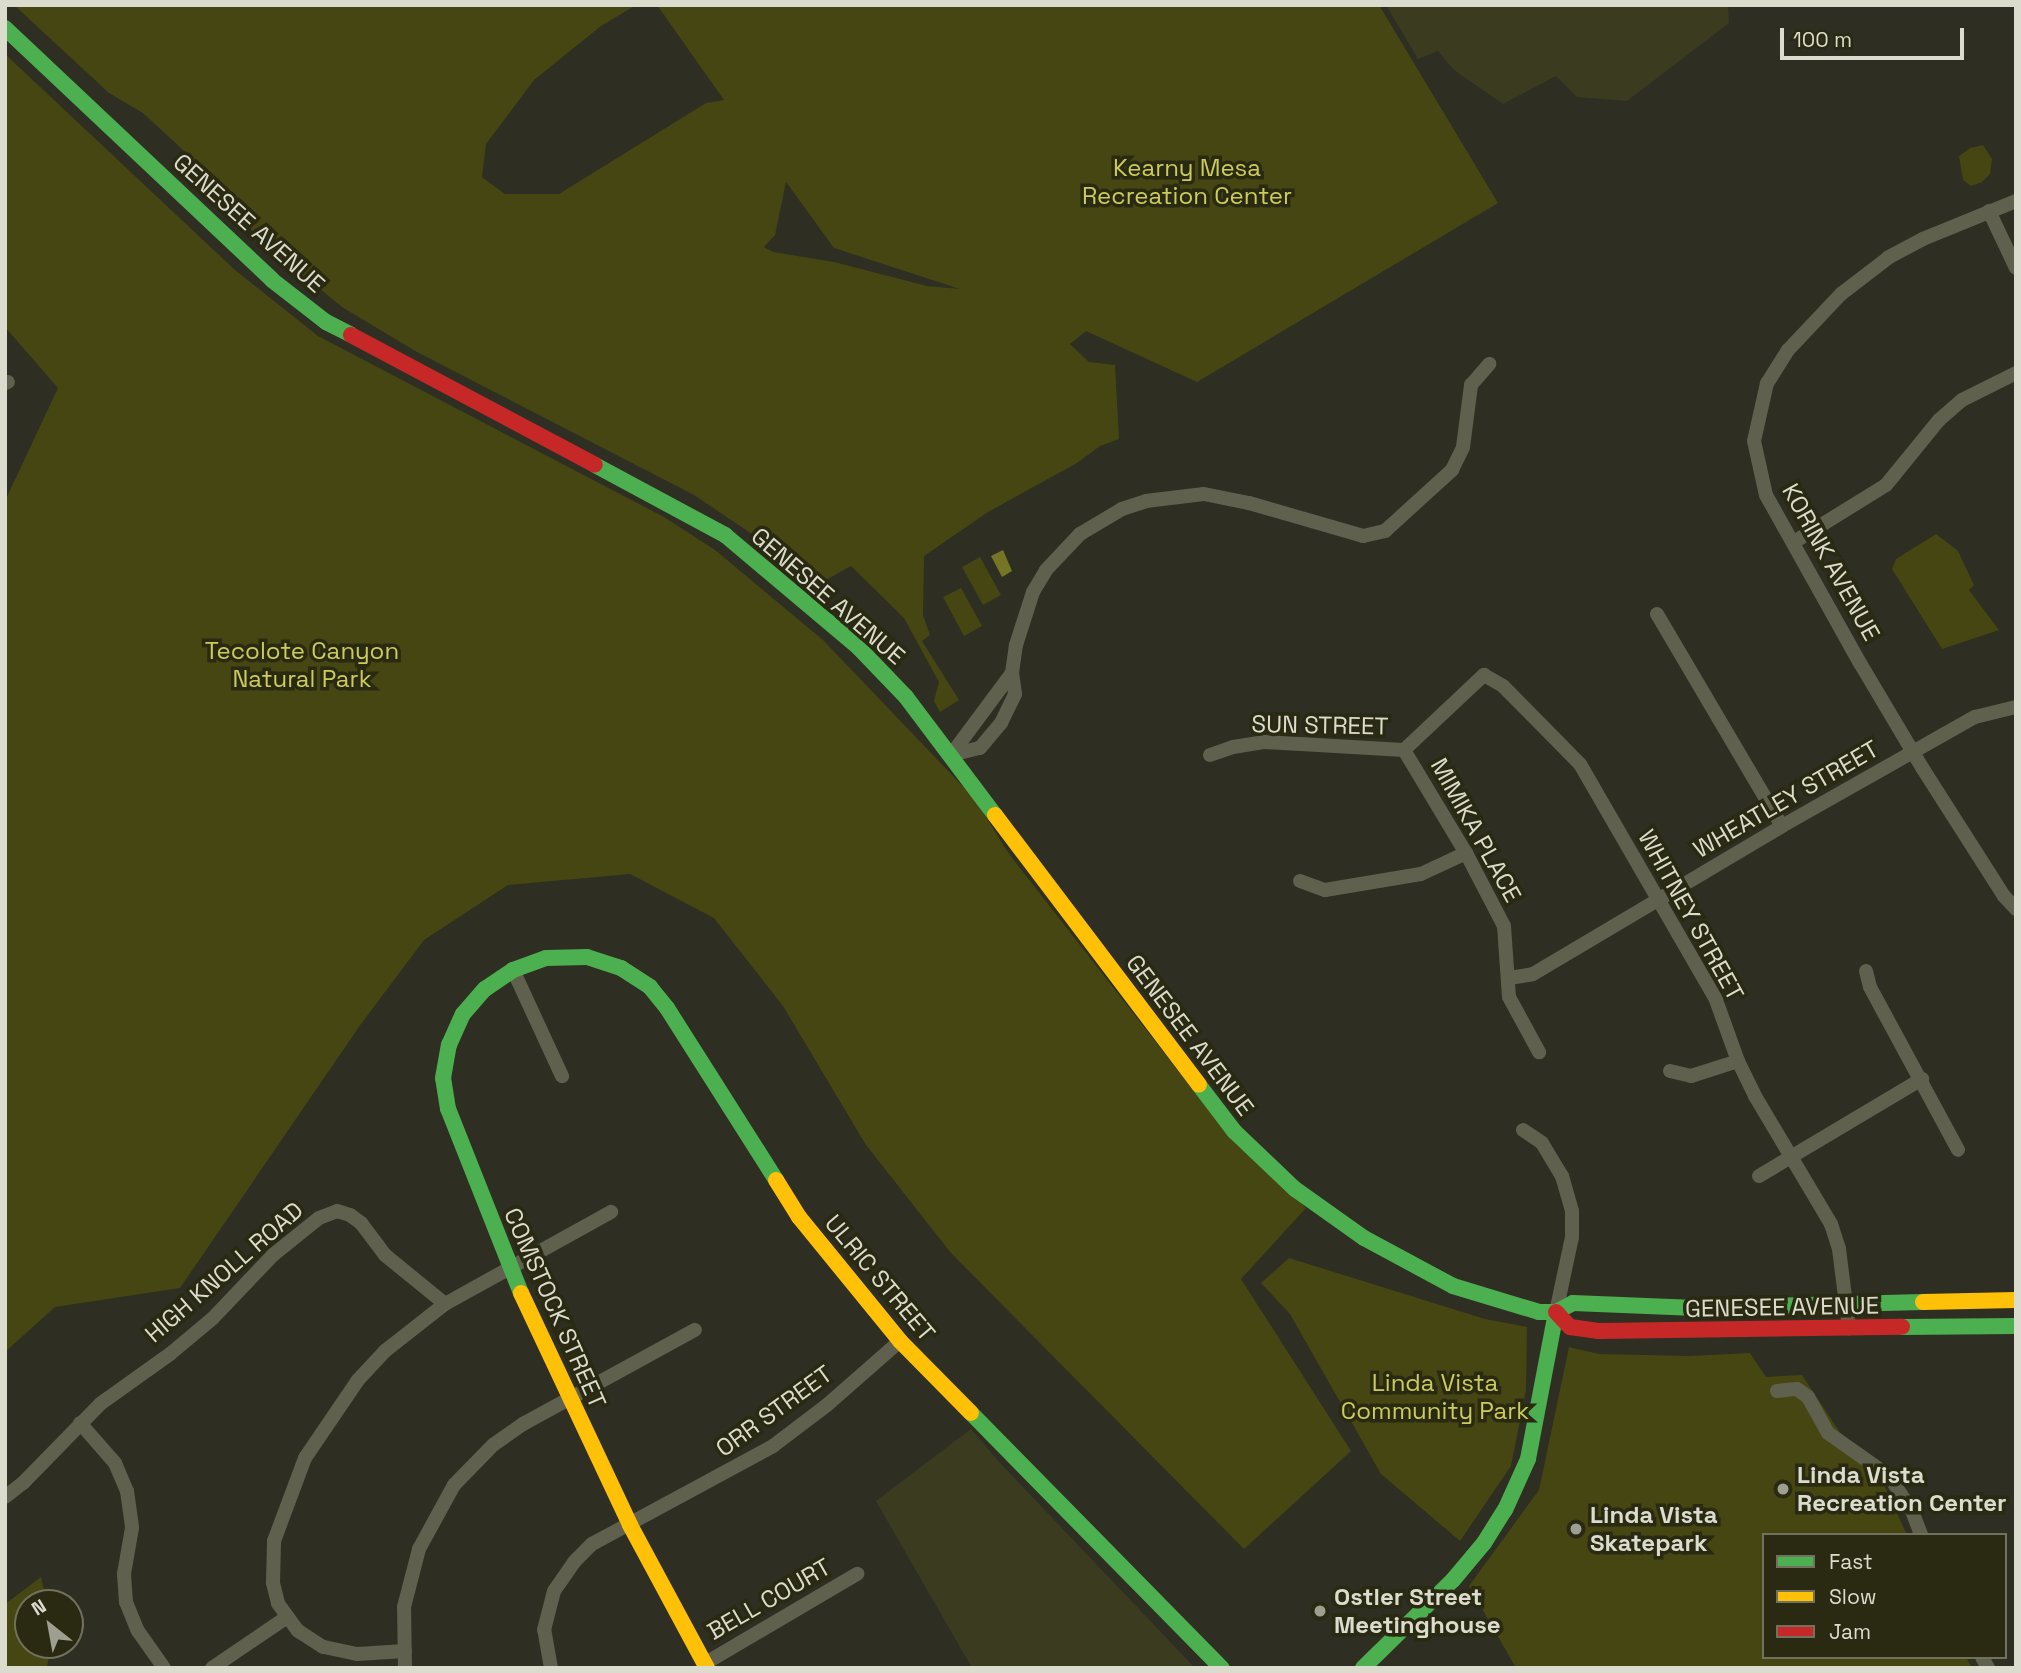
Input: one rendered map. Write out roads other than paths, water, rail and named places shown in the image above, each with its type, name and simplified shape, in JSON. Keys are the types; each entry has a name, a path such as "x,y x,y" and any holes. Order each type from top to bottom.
{"main road":[{"name":"GENESEE AVENUE","path":"5,28 272,280 326,322 725,535 859,648 906,697 1234,1131 1295,1189 1364,1238 1453,1286 1511,1306 1539,1312 1556,1312 1573,1303 1594,1306 1696,1308 2016,1300"},
{"name":"ULRIC STREET","path":"513,970 546,958 587,957 621,968 650,987 667,1008 799,1217 900,1341 1222,1668"},
{"name":"COMSTOCK STREET","path":"513,970 485,989 463,1014 449,1045 443,1078 448,1109 510,1269 569,1399 630,1525 705,1666"},
{"name":"GENESEE AVENUE","path":"1556,1312 1570,1327 1599,1331 2016,1326"},
{"path":"1363,1668 1453,1580 1484,1543 1505,1510 1528,1459 1556,1312"}],"street":[{"name":"KORINK AVENUE","path":"2016,201 1900,252 1849,288 1817,317 1788,350 1767,383 1754,441 1766,495 1912,751 2004,896 2016,909"},
{"path":"1989,211 2016,268"},
{"path":"951,755 980,748 1001,723 1015,694 1013,673 1024,617 1033,592 1046,570 1080,534 1122,509 1169,496 1204,494 1249,503 1363,536 1385,531 1452,470 1463,447 1471,385 1489,365"},
{"path":"1794,542 1886,485 1939,420 1962,400 2016,373"},
{"path":"1657,614 1782,826"},
{"path":"951,755 1013,673"},
{"name":"SUN STREET","path":"1210,755 1233,747 1264,742 1404,750 1484,675"},
{"name":"WHITNEY STREET","path":"1484,675 1503,686 1563,743 1580,764 1716,1000 1738,1061 1791,1159 1831,1224 1839,1249 1850,1328"},
{"name":"WHEATLEY STREET","path":"1509,978 1533,974 1782,826 1975,717 2016,707"},
{"name":"MIMIKA PLACE","path":"1404,750 1466,853 1503,926 1509,997 1539,1052"},
{"path":"1300,881 1325,890 1421,874 1466,853"},
{"path":"513,970 562,1076"},
{"path":"1866,971 1870,987 1958,1150"},
{"path":"1670,1071 1691,1076 1738,1061"},
{"path":"1759,1176 1922,1079"},
{"path":"1523,1130 1542,1143 1562,1177 1572,1211 1572,1237 1556,1312"},
{"name":"HIGH KNOLL ROAD","path":"5,1497 23,1483 100,1404 170,1354 213,1318 273,1255 319,1217 337,1211 350,1215 361,1223 385,1255 445,1304"},
{"path":"405,1651 357,1654 323,1647 298,1631 287,1617 273,1583 274,1541 305,1458 358,1380 385,1351 445,1304 611,1212"},
{"path":"405,1668 404,1607 418,1549 454,1485 493,1445 523,1424 695,1330"},
{"name":"ORR STREET","path":"551,1668 544,1630 554,1591 574,1562 592,1544 773,1446 827,1405 900,1341"},
{"path":"1777,1391 1797,1389 1808,1397 1828,1433 1889,1476 1912,1511 1920,1533"},
{"path":"80,1423 115,1463 127,1491 132,1528 124,1574 126,1602 138,1631 164,1668"},
{"name":"BELL COURT","path":"705,1666 857,1574"},
{"path":"212,1668 287,1617"}],"place":[{"name":"Linda Vista Recreation Center","path":"1783,1489"},
{"name":"Linda Vista Skatepark","path":"1576,1529"},
{"name":"Ostler Street Meetinghouse","path":"1320,1611"}],"park label":[{"name":"Kearny Mesa Recreation Center","path":"1187,182"},
{"name":"Tecolote Canyon Natural Park","path":"302,665"},
{"name":"Linda Vista Community Park","path":"1435,1397"}]}
